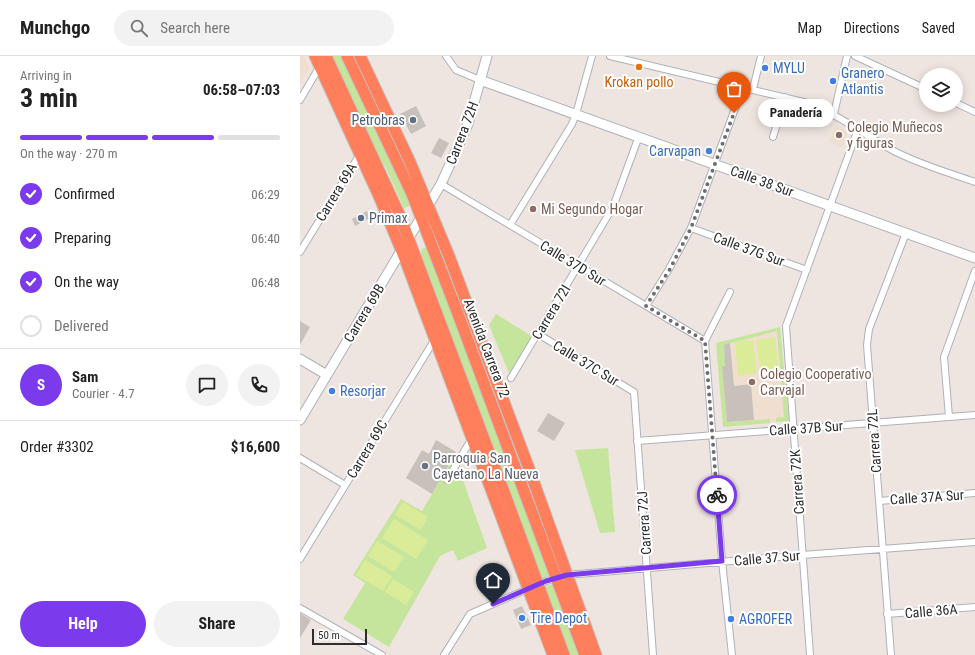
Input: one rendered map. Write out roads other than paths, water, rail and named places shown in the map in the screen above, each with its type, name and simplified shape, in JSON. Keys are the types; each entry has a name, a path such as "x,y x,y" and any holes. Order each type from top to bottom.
{"highway":[{"path":"316,56 402,250 553,655"},
{"path":"326,56 394,202 564,655"},
{"name":"Avenida Carrera 72","path":"347,56 407,184 518,475 596,655"},
{"name":"Avenida Carrera 72","path":"360,56 410,162 449,256 519,442 585,655"},
{"path":"340,110 343,93"},
{"path":"518,475 519,442"},
{"path":"505,528 507,500"}],"street":[{"path":"446,56 456,70 480,80"},
{"name":"Carrera 72H","path":"428,206 441,184 465,131 472,112 487,56"},
{"path":"510,225 572,124 592,56"},
{"path":"610,56 631,58 812,104 834,114 902,155 975,182"},
{"path":"753,89 761,56"},
{"path":"834,114 847,56"},
{"path":"855,56 919,86"},
{"path":"300,100 320,66"},
{"name":"Calle 38 Sur","path":"480,80 975,258"},
{"path":"646,306 670,269 691,228 743,87"},
{"path":"773,137 785,97"},
{"path":"963,106 975,112"},
{"name":"Carrera 72K","path":"810,655 786,326 858,129"},
{"name":"Carrera 72I","path":"511,378 613,207 639,136"},
{"name":"Carrera 69A","path":"300,252 360,154"},
{"name":"Calle 37D Sur","path":"441,184 705,341"},
{"name":"Carrera 69B","path":"300,420 428,206"},
{"name":"Calle 37G Sur","path":"691,228 807,270"},
{"name":"Carrera 72L","path":"891,655 867,338 869,329 906,233"},
{"path":"949,417 944,357 975,271"},
{"path":"730,292 705,341 722,561 732,655"},
{"name":"Calle 37C Sur","path":"538,334 634,392"},
{"name":"Carrera 69C","path":"300,559 434,339"},
{"path":"300,359 327,375"},
{"name":"Carrera 72J","path":"634,392 653,655"},
{"name":"Calle 37B Sur","path":"638,441 975,415"},
{"path":"447,480 472,438"},
{"path":"300,458 345,485"},
{"name":"Calle 37A Sur","path":"879,501 975,493"},
{"name":"Calle 37 Sur","path":"444,655 470,614 538,585 561,577 802,554 975,542"},
{"name":"Calle 36A","path":"887,614 975,607"},
{"path":"300,608 382,655"}],"place":[{"name":"Krokan pollo","path":"639,67"},
{"name":"MYLU","path":"765,68"},
{"name":"Granero Atlantis","path":"833,81"},
{"name":"Panadería","path":"734,113"},
{"name":"Petrobras","path":"413,120"},
{"name":"Colegio Muñecos y figuras","path":"839,135"},
{"name":"Carvapan","path":"709,151"},
{"name":"Mi Segundo Hogar","path":"533,209"},
{"name":"Primax","path":"361,218"},
{"name":"Colegio Cooperativo Carvajal","path":"752,382"},
{"name":"Resorjar","path":"332,391"},
{"name":"Parroquia San Cayetano La Nueva","path":"425,466"},
{"name":"Tire Depot","path":"522,618"},
{"name":"AGROFER","path":"731,619"}]}
